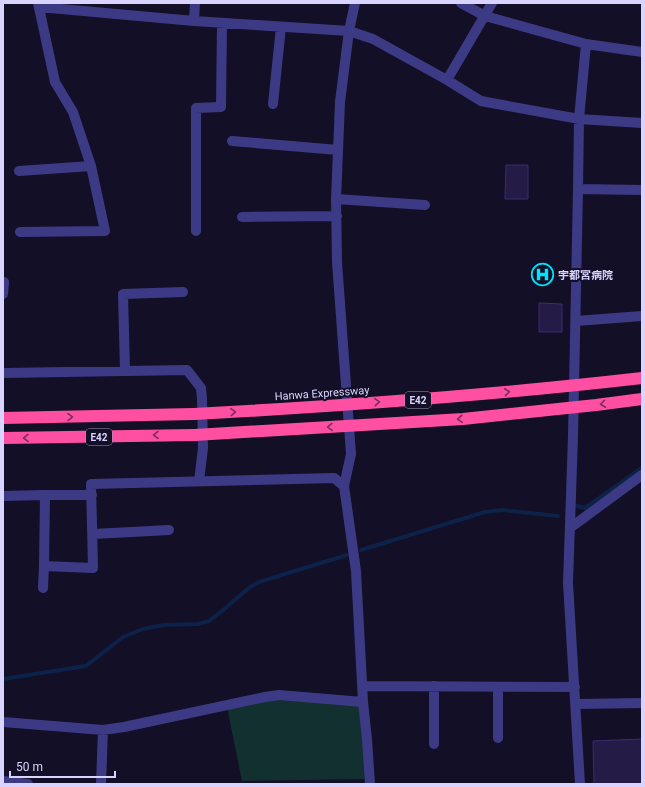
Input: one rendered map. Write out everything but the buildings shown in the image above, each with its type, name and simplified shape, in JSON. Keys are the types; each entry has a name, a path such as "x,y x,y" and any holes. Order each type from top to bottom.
{"highway":[{"name":"Hanwa Expressway","path":"3,418 194,414 259,411 460,397 642,378"},
{"name":"E42","path":"3,438 194,435 464,419 642,399"}],"street":[{"path":"194,21 195,3"},
{"path":"355,3 349,31 340,102 336,199 337,262 351,454 344,486 356,571 362,702 367,739 370,784"},
{"path":"461,3 485,16 586,44 642,52"},
{"path":"447,80 492,3"},
{"path":"20,232 105,231 91,166 73,112 55,82 38,5 194,21 349,31 373,39 447,80 481,101 579,119 642,123"},
{"path":"196,231 196,108 221,107 222,23"},
{"path":"273,104 281,27"},
{"path":"580,784 568,583 576,321 579,119 586,44"},
{"path":"232,141 338,150"},
{"path":"19,171 91,166"},
{"path":"578,189 642,190"},
{"path":"336,199 425,205"},
{"path":"242,217 337,216"},
{"path":"3,294 4,282"},
{"path":"125,371 123,294 183,292"},
{"path":"576,321 642,316"},
{"path":"3,372 187,370 201,388 204,448 199,481"},
{"path":"570,528 642,475"},
{"path":"44,566 93,568 91,484 334,478 344,486"},
{"path":"3,496 92,495"},
{"path":"43,588 45,496"},
{"path":"92,534 169,530"},
{"path":"362,686 575,687"},
{"path":"434,686 434,744"},
{"path":"498,687 498,738"},
{"path":"3,722 104,730 279,695 362,702"},
{"path":"576,704 642,703"},
{"path":"101,784 104,730"},
{"path":"3,781 28,784"}],"green space":[{"path":"270,698 361,703 367,779 242,781 227,707"}],"waterway":[{"path":"576,506 585,508 642,468"},
{"path":"361,550 485,512 502,510 558,516"},
{"path":"3,679 86,666 123,637 143,629 164,625 198,624 209,621 250,587 259,582 347,555"}],"place":[{"name":"宇都宮病院","path":"542,275"}]}
